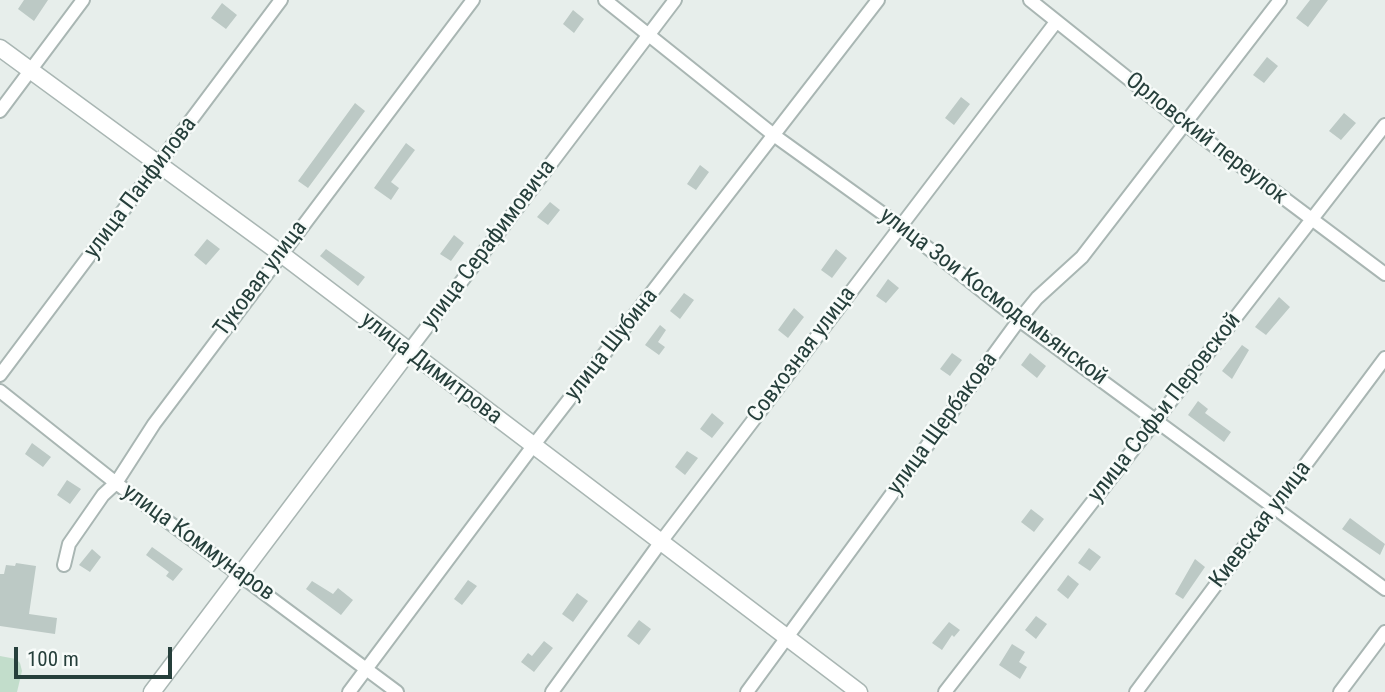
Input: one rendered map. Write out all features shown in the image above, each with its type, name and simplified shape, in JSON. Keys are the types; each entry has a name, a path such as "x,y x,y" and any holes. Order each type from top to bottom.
{"street":[{"path":"0,111 83,0"},
{"name":"улица Панфилова","path":"0,375 281,0"},
{"name":"Туковая улица","path":"64,565 69,544 103,495 116,483 153,424 473,0"},
{"name":"улица Зои Космодемьянской","path":"605,0 775,136 900,226 1019,320 1385,589"},
{"name":"улица Серафимовича","path":"152,692 674,0"},
{"name":"улица Шубина","path":"349,692 533,446 878,0"},
{"name":"Орловский переулок","path":"1030,0 1185,124 1385,274"},
{"name":"улица Щербакова","path":"747,692 1019,320 1037,298 1082,257 1280,0"},
{"name":"Совхозная улица","path":"552,692 660,543 1056,22"},
{"name":"улица Димитрова","path":"0,48 280,253 859,692"},
{"name":"улица Софьи Перовской","path":"945,692 1385,125"},
{"name":"Киевская улица","path":"1136,692 1385,358"},
{"name":"улица Коммунаров","path":"0,391 116,483 397,692"},
{"path":"1340,692 1385,632"}],"green space":[{"path":"0,656 16,659 20,663 22,671 17,692 0,692"}],"building":[{"path":"24,0 48,0 34,21 18,9"},
{"path":"1310,0 1328,0 1308,27 1296,18"},
{"path":"222,3 237,15 226,29 211,18"},
{"path":"573,10 584,19 574,33 563,24"},
{"path":"1267,57 1278,66 1264,83 1253,75"},
{"path":"961,97 970,104 954,125 945,118"},
{"path":"355,103 365,111 308,188 298,181"},
{"path":"1344,113 1356,123 1341,140 1329,131"},
{"path":"406,143 415,150 391,182 399,188 391,200 374,188"},
{"path":"700,165 709,172 696,190 687,184"},
{"path":"550,202 560,210 548,225 537,217"},
{"path":"454,235 464,243 451,261 440,254"},
{"path":"207,239 220,249 206,265 194,255"},
{"path":"326,249 365,277 358,286 320,256"},
{"path":"836,249 847,258 832,278 821,270"},
{"path":"888,279 899,288 886,303 876,296"},
{"path":"684,293 694,300 680,319 670,311"},
{"path":"1279,297 1290,307 1266,335 1255,327"},
{"path":"794,308 804,317 788,338 778,330"},
{"path":"660,325 666,330 658,342 665,347 659,355 645,345"},
{"path":"1242,345 1249,350 1232,379 1222,371"},
{"path":"952,353 962,360 950,376 940,369"},
{"path":"1030,353 1046,366 1037,378 1021,365"},
{"path":"1198,401 1208,409 1205,413 1231,432 1224,442 1188,415"},
{"path":"712,413 724,423 712,438 700,429"},
{"path":"32,443 51,457 43,467 25,454"},
{"path":"687,451 698,458 685,475 675,467"},
{"path":"67,480 81,489 70,504 57,495"},
{"path":"1031,509 1044,519 1034,532 1021,522"},
{"path":"1350,518 1385,544 1380,555 1342,529"},
{"path":"152,547 183,569 173,581 166,576 169,572 146,555"},
{"path":"1089,548 1101,557 1090,571 1078,563"},
{"path":"92,549 101,557 90,572 79,565"},
{"path":"1195,559 1205,567 1183,599 1175,594"},
{"path":"16,563 36,566 29,614 57,618 55,634 0,626 0,574 4,574 6,565 15,566"},
{"path":"1068,575 1079,584 1068,599 1057,590"},
{"path":"468,580 477,586 462,605 454,599"},
{"path":"312,581 333,594 338,588 353,600 341,615 306,589"},
{"path":"577,593 588,601 573,622 562,614"},
{"path":"1036,616 1047,624 1036,639 1025,630"},
{"path":"639,620 651,629 639,645 627,636"},
{"path":"949,622 960,630 954,637 952,635 942,650 932,643"},
{"path":"544,641 553,648 534,672 521,662 528,653 532,656"},
{"path":"1012,644 1025,652 1019,662 1027,667 1020,679 999,665"}]}
